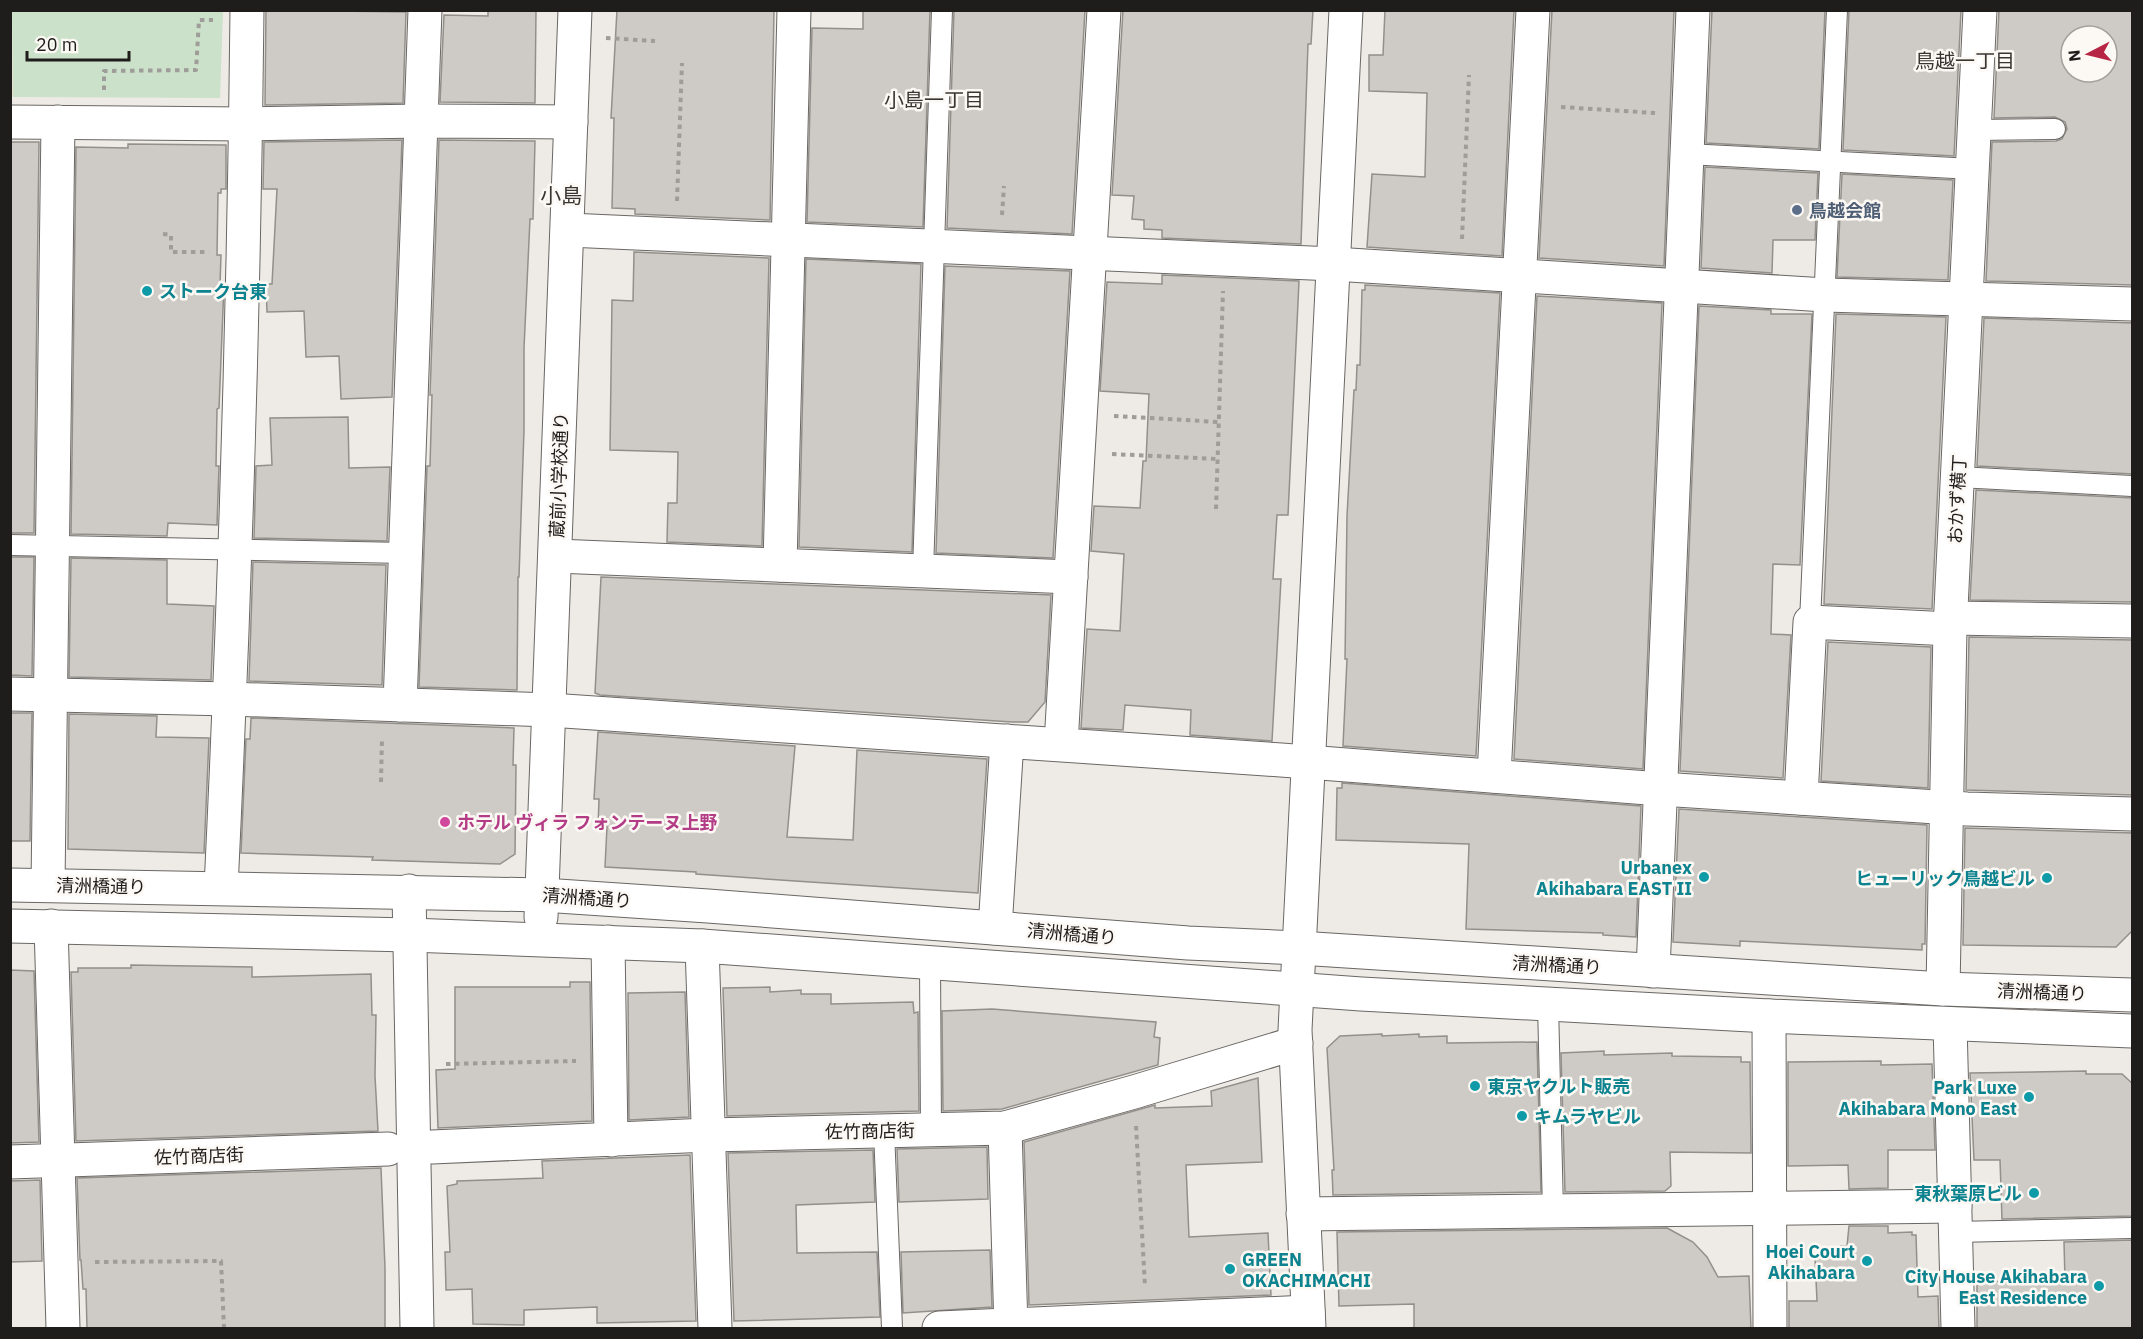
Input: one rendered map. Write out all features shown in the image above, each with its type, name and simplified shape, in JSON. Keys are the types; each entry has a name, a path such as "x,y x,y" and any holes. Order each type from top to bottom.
{"street":[{"path":"392,704 405,553 425,10"},
{"name":"蔵前小学校通り","path":"540,940 575,10"},
{"path":"780,565 794,10"},
{"path":"1061,744 1104,10"},
{"path":"939,1329 1147,1319 1308,1320 1296,1043 1297,988 1346,10"},
{"path":"1494,776 1533,10"},
{"path":"1653,971 1693,10"},
{"name":"おかず横丁","path":"1943,989 1951,624 1980,10"},
{"path":"221,888 230,699 246,124 235,16"},
{"path":"10,122 246,124 421,121 571,122"},
{"path":"48,885 58,122"},
{"path":"568,230 1334,264 1825,295 2133,304"},
{"path":"556,556 1071,577"},
{"path":"1801,798 1810,622 1951,624 2133,621"},
{"path":"10,694 550,710 1061,744 1660,789 1947,807 2133,814"},
{"path":"995,928 1007,741"},
{"name":"清洲橋通り","path":"10,885 543,895 1188,943 1943,989 2133,995"},
{"path":"409,891 417,1329"},
{"name":"清洲橋通り","path":"10,926 410,935 702,946 1361,994 1769,1016 2133,1031"},
{"path":"51,926 63,1329"},
{"path":"608,942 611,1140"},
{"path":"702,946 715,1329"},
{"path":"1769,1016 1770,1329"},
{"path":"1950,1024 1958,1329"},
{"name":"佐竹商店街","path":"432,1147 708,1135 1005,1128 1296,1043"},
{"path":"1005,1128 1010,1327"},
{"name":"佐竹商店街","path":"10,1162 388,1149"},
{"path":"1303,1214 1770,1208 1955,1219"}],"lane":[{"path":"923,571 942,10"},
{"path":"1810,622 1837,10"},
{"path":"1975,130 2055,129"},
{"path":"1687,154 1973,169"},
{"path":"1958,477 2133,486"},
{"path":"10,545 405,553"},
{"path":"930,963 931,1130"},
{"path":"1548,1004 1553,1211"},
{"path":"884,1131 892,1329"},
{"path":"1955,1219 2133,1228"}],"path":[{"path":"104,94 104,71 196,70 199,20 235,16"},
{"path":"606,38 655,41"},
{"path":"675,235 682,63"},
{"path":"1461,272 1468,75"},
{"path":"1528,105 1689,115"},
{"path":"163,234 171,235 171,252 243,253"},
{"path":"1216,509 1224,259"},
{"path":"1080,414 1219,422"},
{"path":"1078,453 1218,459"},
{"path":"381,783 392,704"},
{"path":"442,1064 610,1061"},
{"path":"1134,1092 1147,1319"},
{"path":"62,1262 221,1261 224,1329"}],"shaded area":[{"path":"12,10 13,97 11,96 10,11"}],"green space":[{"path":"12,11 223,11 220,98 13,97"}],"building":[{"path":"266,10 406,12 403,103 265,105"},
{"path":"488,10 536,10 535,103 440,102 444,15 488,16"},
{"path":"617,10 774,10 770,220 635,214 635,209 612,208 614,118 611,118"},
{"path":"863,10 930,10 923,227 807,222 812,28 863,29"},
{"path":"954,10 1085,10 1072,234 947,228"},
{"path":"1123,10 1313,10 1311,44 1308,44 1301,244 1162,238 1162,230 1144,229 1144,220 1132,219 1134,196 1112,195"},
{"path":"1385,10 1514,10 1502,256 1367,247 1372,174 1425,177 1427,93 1369,91 1369,55 1383,55"},
{"path":"1552,10 1674,10 1664,266 1539,258"},
{"path":"1712,10 1825,10 1819,149 1706,143"},
{"path":"1849,10 1961,10 1954,156 1843,150"},
{"path":"1999,10 2133,10 2133,285 1986,281 1992,142 2062,139 2067,129 2065,122 2055,117 1994,118"},
{"path":"402,140 392,397 341,399 339,356 306,357 304,311 267,312 266,284 272,284 277,189 263,189 264,142"},
{"path":"439,140 535,141 533,219 530,219 524,348 517,690 419,687 427,466 430,466 432,395 430,395"},
{"path":"10,142 39,142 34,533 10,533"},
{"path":"128,144 226,145 226,189 221,189 221,193 218,193 217,255 221,255 220,285 224,285 219,408 217,409 216,466 219,466 217,525 168,523 167,536 71,534 76,147 128,148"},
{"path":"1705,167 1818,173 1815,240 1773,240 1772,273 1701,268"},
{"path":"1842,174 1953,180 1948,280 1837,277"},
{"path":"634,252 769,258 762,546 667,542 668,503 677,503 678,452 610,450 612,300 633,301"},
{"path":"806,259 921,264 912,552 799,547"},
{"path":"945,266 1070,271 1053,558 936,553"},
{"path":"1162,275 1299,281 1288,515 1277,515 1273,579 1281,579 1272,741 1190,735 1191,710 1125,705 1123,730 1081,728 1087,629 1120,631 1124,554 1091,551 1094,506 1140,508 1143,461 1146,461 1149,394 1100,391 1107,282 1162,284"},
{"path":"1365,285 1500,293 1476,756 1343,746 1347,659 1345,659 1347,516 1354,390 1356,390 1357,365 1360,365 1362,290 1365,290"},
{"path":"1537,296 1662,303 1643,769 1514,759"},
{"path":"1699,306 1771,310 1771,314 1812,314 1800,565 1773,564 1771,634 1791,635 1783,778 1680,771"},
{"path":"1836,314 1946,317 1932,609 1824,604"},
{"path":"1984,318 2133,323 2133,474 1977,466"},
{"path":"348,417 349,468 390,467 387,541 254,538 256,466 272,465 270,418"},
{"path":"1976,490 2133,498 2133,602 1970,600"},
{"path":"10,557 34,557 32,676 10,675"},
{"path":"71,558 167,560 167,604 214,606 211,680 69,677"},
{"path":"253,562 386,565 382,685 249,681"},
{"path":"601,577 1051,595 1045,702 1028,722 1012,722 600,695 595,693"},
{"path":"1969,637 2133,640 2133,795 1966,790"},
{"path":"1828,642 1931,647 1928,788 1821,781"},
{"path":"10,713 32,713 30,841 10,841"},
{"path":"69,714 157,716 156,737 209,738 204,853 68,849"},
{"path":"251,718 514,728 515,854 500,864 241,853 246,739 250,739"},
{"path":"598,732 795,746 787,837 853,840 857,750 987,759 978,893 605,867 607,827 598,827 599,799 594,799"},
{"path":"1342,783 1641,806 1636,937 1603,935 1603,933 1466,929 1469,844 1336,840 1337,788 1342,788"},
{"path":"1679,809 1927,825 1925,944 1922,944 1922,950 1740,941 1740,946 1673,942"},
{"name":"ヒューリック鳥越ビル","path":"1965,828 2133,833 2133,930 2116,947 1963,945"},
{"path":"131,965 252,967 252,977 371,974 372,1015 376,1015 375,1076 378,1131 76,1141 71,972 78,972 78,968 131,968"},
{"path":"10,970 34,971 39,1142 10,1143"},
{"path":"570,982 590,982 592,1121 438,1128 436,1070 455,1069 455,987 570,987"},
{"path":"770,987 770,992 801,990 801,994 831,994 831,1004 913,1002 914,1013 918,1012 919,1111 727,1116 723,988"},
{"path":"685,992 689,1117 629,1120 628,993"},
{"path":"992,1009 1156,1022 1154,1037 1160,1038 1158,1065 1002,1109 943,1111 942,1011"},
{"path":"1382,1034 1382,1036 1419,1034 1419,1037 1447,1036 1447,1043 1537,1042 1541,1192 1333,1195 1332,1170 1334,1170 1327,1048 1340,1036"},
{"path":"1604,1051 1604,1055 1672,1053 1672,1056 1741,1057 1741,1062 1750,1062 1751,1153 1670,1152 1671,1186 1665,1191 1565,1192 1561,1053"},
{"path":"1881,1061 1881,1065 1932,1064 1935,1150 1888,1150 1888,1188 1849,1189 1848,1165 1788,1166 1788,1062"},
{"path":"2086,1071 2086,1074 2122,1074 2133,1084 2133,1216 2002,1219 2000,1160 1974,1160 1970,1073"},
{"path":"1258,1078 1262,1162 1186,1165 1189,1237 1268,1233 1271,1295 1029,1305 1024,1142 1155,1105 1155,1108 1212,1106 1211,1091"},
{"path":"987,1147 988,1199 899,1202 897,1149"},
{"path":"873,1150 875,1202 796,1205 797,1253 877,1252 880,1317 734,1321 728,1153"},
{"path":"690,1155 696,1321 597,1323 597,1307 524,1310 524,1325 473,1324 472,1289 446,1290 445,1252 450,1252 447,1186 457,1184 457,1181 543,1178 542,1161"},
{"path":"381,1168 385,1329 87,1329 86,1289 83,1289 80,1260 77,1178"},
{"path":"40,1180 42,1261 10,1262 10,1181"},
{"path":"1849,1226 1888,1226 1888,1233 1912,1232 1912,1235 1916,1235 1918,1297 1938,1296 1939,1329 1789,1329 1789,1301 1817,1301 1815,1258 1842,1257 1841,1246 1847,1246"},
{"path":"1667,1228 1693,1242 1707,1257 1718,1277 1749,1276 1751,1329 1414,1329 1414,1304 1339,1306 1337,1232"},
{"name":"City House Akihabara East Residence","path":"2133,1240 2133,1329 1977,1329 1977,1282 2065,1280 2064,1242"},
{"path":"990,1250 992,1307 903,1313 901,1252"}],"place":[{"name":"鳥越会館","path":"1797,210"},
{"name":"ストーク台東","path":"147,291"},
{"name":"ホテル ヴィラ フォンテーヌ上野","path":"445,822"},
{"name":"Urbanex Akihabara EAST II","path":"1704,877"},
{"name":"ヒューリック鳥越ビル","path":"2047,878"},
{"name":"東京ヤクルト販売","path":"1475,1086"},
{"name":"Park Luxe Akihabara Mono East","path":"2029,1097"},
{"name":"キムラヤビル","path":"1522,1116"},
{"name":"東秋葉原ビル","path":"2034,1193"},
{"name":"Hoei Court Akihabara","path":"1867,1261"},
{"name":"GREEN OKACHIMACHI","path":"1230,1269"},
{"name":"City House Akihabara East Residence","path":"2099,1286"}],"district":[{"name":"鳥越一丁目","path":"1965,60"},
{"name":"小島一丁目","path":"934,99"},
{"name":"小島","path":"561,195"}]}
